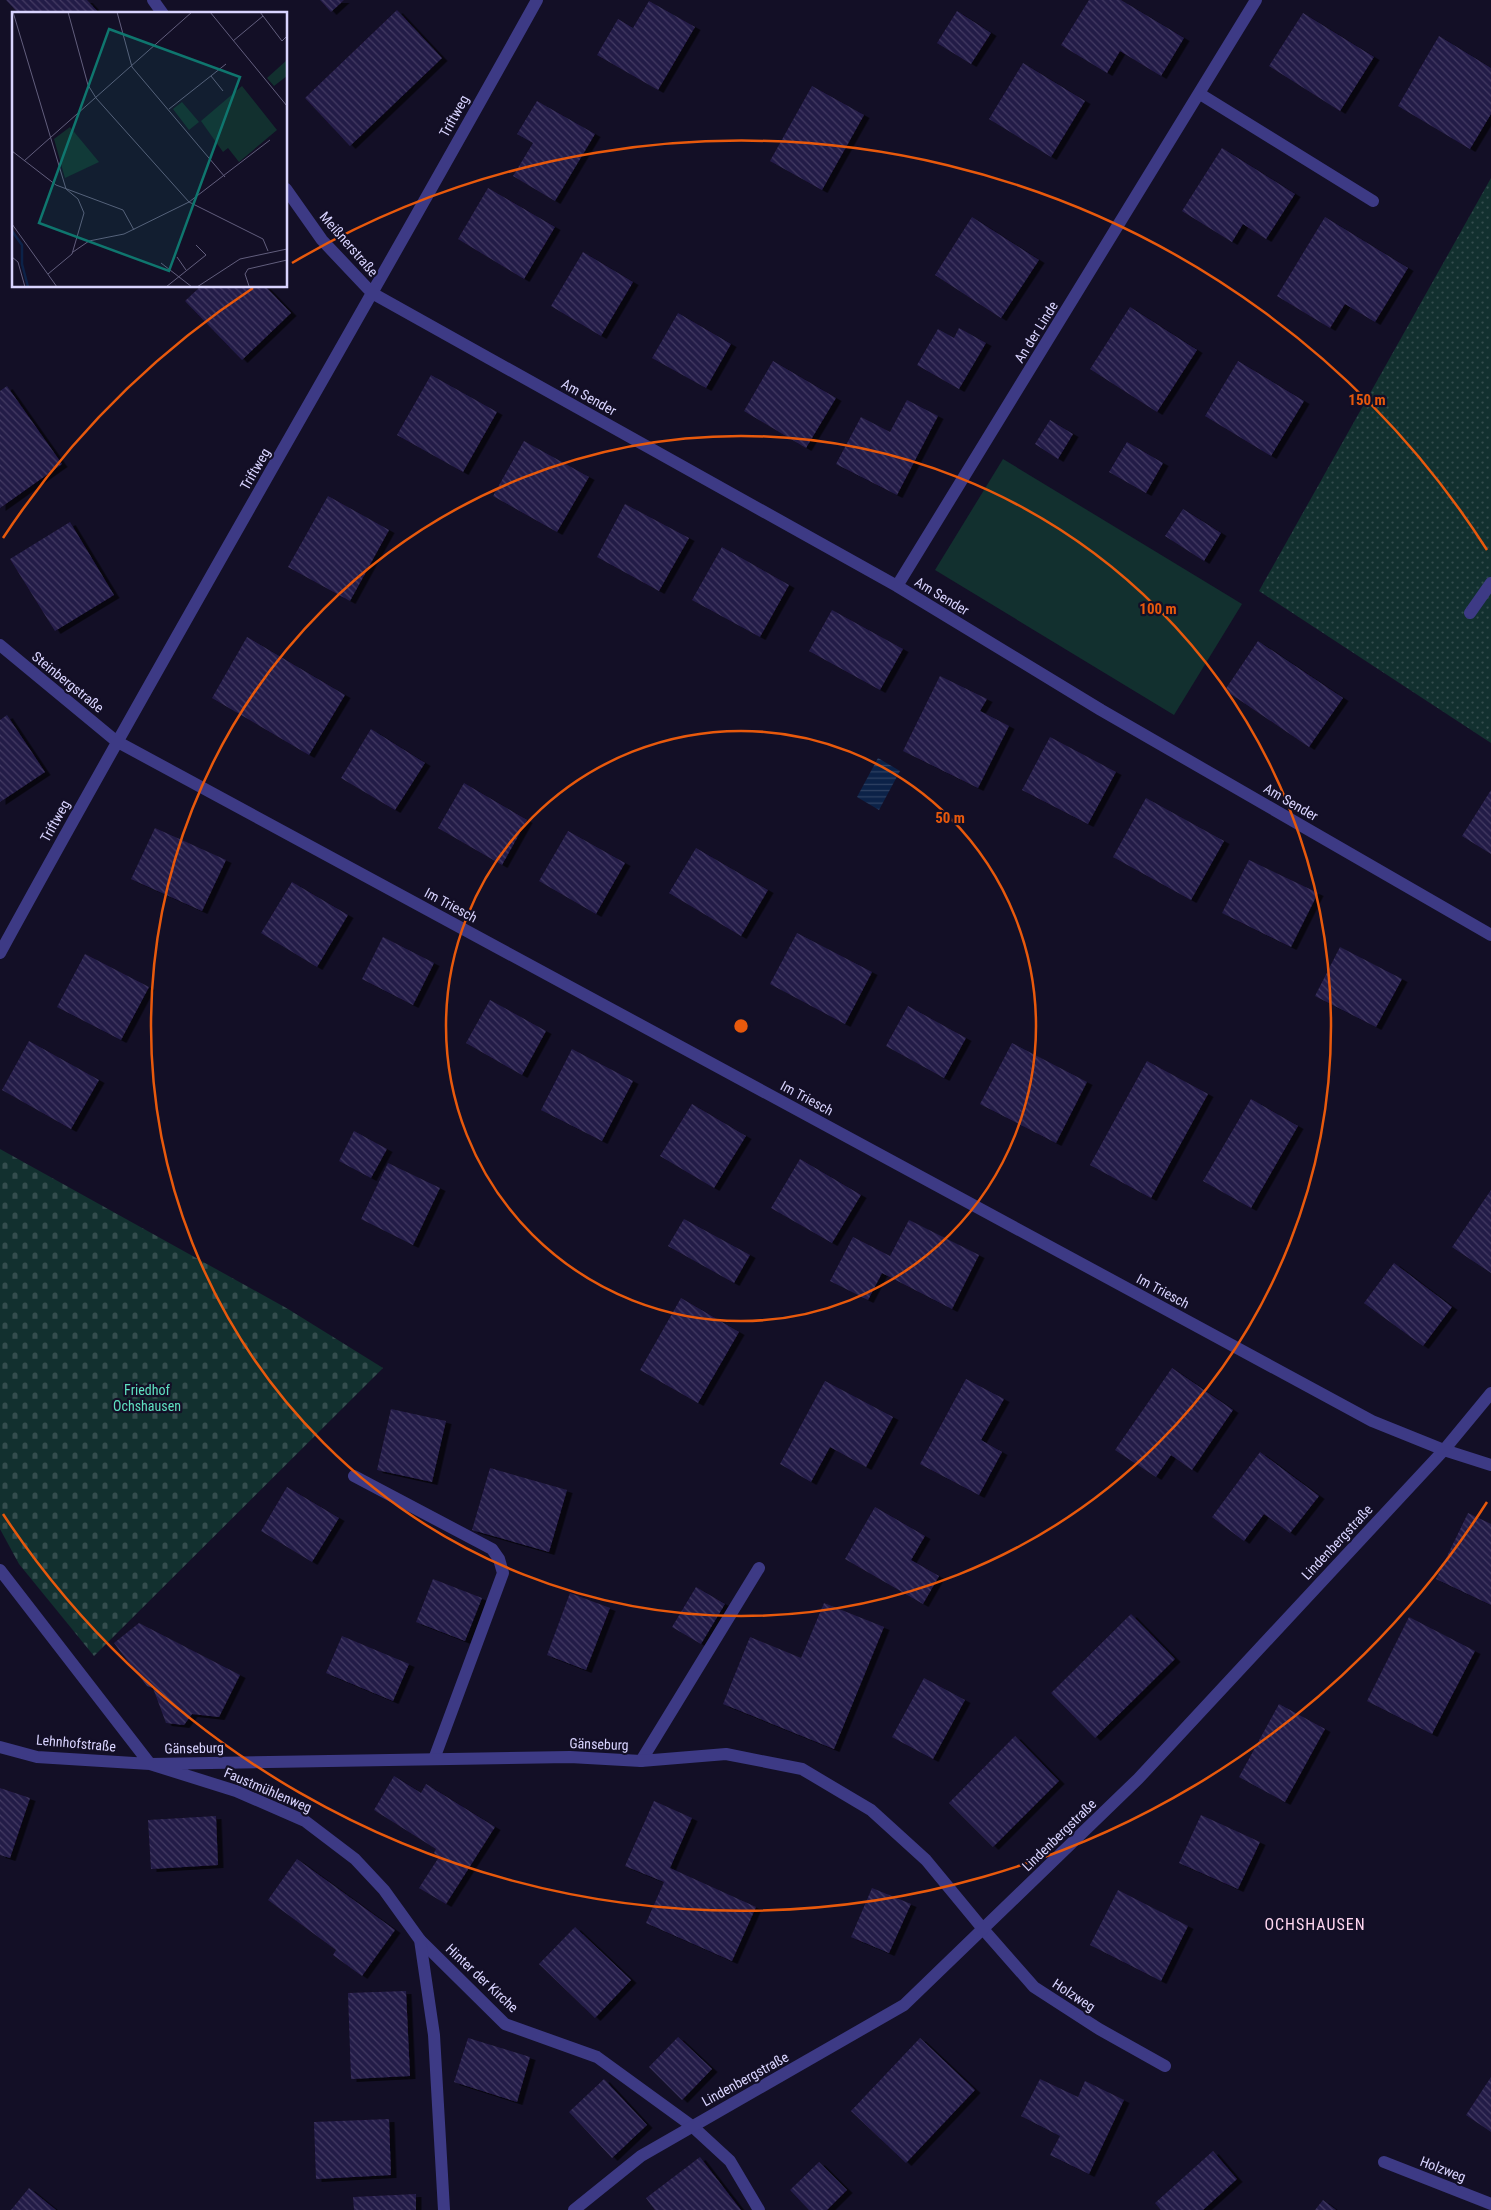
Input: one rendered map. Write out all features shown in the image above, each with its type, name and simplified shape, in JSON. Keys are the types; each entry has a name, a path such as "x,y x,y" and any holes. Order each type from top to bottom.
{"street":[{"path":"153,0 162,12"},
{"name":"Triftweg","path":"0,953 116,741 372,294 537,0"},
{"name":"An der Linde","path":"897,586 1256,0"},
{"path":"1200,94 1373,201"},
{"name":"Meißnerstraße","path":"288,192 322,240 372,294"},
{"name":"Am Sender","path":"372,294 897,586 1109,714 1491,935"},
{"path":"1470,614 1491,583"},
{"name":"Steinbergstraße","path":"0,646 116,741"},
{"name":"Im Triesch","path":"116,741 1372,1421 1444,1450 1491,1465"},
{"name":"Lindenbergstraße","path":"574,2210 641,2156 904,2006 1138,1779 1444,1450 1491,1393"},
{"path":"354,1476 492,1549 499,1559 504,1573 434,1759"},
{"path":"641,1761 759,1568"},
{"path":"0,1570 150,1764"},
{"name":"Lehnhofstraße","path":"0,1746 38,1757 150,1764"},
{"name":"Gänseburg","path":"150,1764 570,1757 641,1761 726,1754 802,1769 871,1810 926,1860 983,1929"},
{"name":"Faustmühlenweg","path":"150,1764 236,1791 305,1821 355,1858 384,1890 420,1940 434,2035 444,2210"},
{"name":"Holzweg","path":"983,1929 1034,1987 1099,2029 1164,2066"},
{"name":"Hinter der Kirche","path":"420,1940 505,2024 597,2057 692,2126 730,2161 759,2210"},
{"name":"Holzweg","path":"1384,2162 1491,2204"}],"green space":[{"path":"1491,178 1491,743 1259,591"},
{"path":"1003,459 1242,604 1174,715 935,570"},
{"name":"Friedhof Ochshausen","path":"0,1149 288,1309 383,1368 94,1656 19,1564 0,1529"}],"water":[{"path":"878,758 900,771 879,810 857,797"}],"building":[{"path":"6,0 87,0 98,12 17,12"},
{"path":"320,0 344,0 331,12"},
{"path":"1089,0 1121,0 1184,38 1161,76 1120,51 1107,73 1061,45"},
{"path":"649,1 695,27 658,90 597,55 618,19 633,28"},
{"path":"397,10 442,58 350,146 305,98"},
{"path":"957,11 991,33 971,64 937,43"},
{"path":"1303,13 1374,57 1340,111 1269,66"},
{"path":"1439,36 1491,68 1491,114 1470,149 1398,106"},
{"path":"1023,63 1085,101 1051,157 989,119"},
{"path":"812,86 864,115 822,190 770,161"},
{"path":"537,101 595,134 555,201 513,176 533,143 517,134"},
{"path":"1222,148 1295,194 1266,239 1243,224 1232,242 1182,211"},
{"path":"488,188 555,227 524,279 458,239"},
{"path":"972,217 1039,260 1001,318 935,275"},
{"path":"1325,217 1408,268 1375,322 1345,304 1330,328 1277,296"},
{"path":"583,252 633,282 601,336 551,306"},
{"path":"199,288 267,288 291,313 242,360 185,301"},
{"path":"1130,307 1197,350 1157,412 1090,369"},
{"path":"678,313 731,344 706,388 652,358"},
{"path":"959,328 986,343 959,389 917,365 938,329 954,338"},
{"path":"773,361 836,398 806,448 744,411"},
{"path":"1238,361 1304,401 1271,456 1205,416"},
{"path":"431,375 497,412 463,472 397,435"},
{"path":"7,386 62,464 0,508 0,391"},
{"path":"907,400 938,416 897,495 836,464 861,417 890,432"},
{"path":"1050,420 1073,434 1058,459 1035,444"},
{"path":"524,441 589,477 557,532 493,496"},
{"path":"1127,442 1163,463 1146,493 1109,472"},
{"path":"328,496 389,530 350,601 288,567"},
{"path":"625,504 689,538 659,591 597,557"},
{"path":"1183,509 1221,533 1204,561 1165,536"},
{"path":"70,522 114,595 55,631 10,559"},
{"path":"722,547 789,585 760,637 692,600"},
{"path":"832,610 903,649 880,690 809,651"},
{"path":"247,637 345,695 309,755 212,698"},
{"path":"1258,641 1343,698 1309,747 1225,690"},
{"path":"940,676 987,699 980,711 1009,726 978,788 903,751"},
{"path":"7,715 45,772 0,802 0,720"},
{"path":"371,729 425,763 395,810 341,778"},
{"path":"1050,737 1116,772 1088,824 1022,790"},
{"path":"464,783 527,820 502,865 438,828"},
{"path":"1491,790 1491,854 1462,836"},
{"path":"1146,798 1224,841 1191,900 1113,857"},
{"path":"155,828 226,860 202,911 131,879"},
{"path":"568,831 625,863 596,914 539,881"},
{"path":"696,848 768,890 741,936 669,893"},
{"path":"1249,860 1318,893 1291,947 1222,913"},
{"path":"292,882 348,915 317,967 261,933"},
{"path":"797,933 872,972 845,1024 770,984"},
{"path":"383,937 434,963 413,1005 362,979"},
{"path":"1340,947 1402,979 1376,1027 1315,996"},
{"path":"85,954 149,987 121,1040 57,1007"},
{"path":"490,1000 546,1031 522,1075 466,1043"},
{"path":"908,1006 966,1038 944,1078 886,1046"},
{"path":"29,1041 99,1080 71,1129 2,1090"},
{"path":"1012,1043 1087,1082 1056,1143 980,1104"},
{"path":"572,1049 633,1081 602,1141 541,1110"},
{"path":"1147,1061 1208,1094 1151,1198 1090,1165"},
{"path":"1251,1099 1298,1126 1251,1208 1203,1181"},
{"path":"692,1104 746,1136 714,1188 660,1156"},
{"path":"354,1131 387,1149 371,1178 339,1161"},
{"path":"800,1159 861,1195 832,1243 771,1208"},
{"path":"388,1163 440,1188 413,1245 361,1219"},
{"path":"1491,1190 1491,1273 1452,1247"},
{"path":"684,1219 750,1255 734,1283 668,1246"},
{"path":"909,1220 979,1255 952,1309 882,1273 868,1300 830,1281 853,1237 890,1256"},
{"path":"1394,1263 1452,1307 1423,1346 1364,1303"},
{"path":"681,1298 739,1332 698,1403 640,1370"},
{"path":"1172,1368 1233,1410 1192,1470 1171,1455 1156,1477 1115,1450"},
{"path":"966,1379 1004,1399 981,1440 1002,1452 979,1495 920,1464"},
{"path":"825,1381 893,1417 866,1467 830,1447 811,1482 780,1464"},
{"path":"391,1409 446,1421 432,1482 377,1470"},
{"path":"1260,1452 1319,1496 1290,1533 1264,1514 1244,1541 1212,1517"},
{"path":"490,1468 567,1490 549,1552 472,1530"},
{"path":"287,1487 339,1518 312,1562 261,1531"},
{"path":"875,1507 925,1536 911,1560 939,1576 923,1604 845,1559"},
{"path":"1468,1513 1491,1524 1491,1605 1436,1579"},
{"path":"433,1579 482,1598 465,1641 416,1622"},
{"path":"696,1587 725,1604 701,1644 672,1627"},
{"path":"570,1593 610,1608 586,1670 547,1655"},
{"path":"824,1603 884,1627 834,1749 723,1704 750,1637 801,1658"},
{"path":"1131,1614 1175,1659 1095,1738 1051,1693"},
{"path":"1409,1617 1475,1651 1432,1734 1367,1701"},
{"path":"139,1623 240,1675 219,1717 192,1714 184,1725 166,1723 153,1688 147,1686 114,1643"},
{"path":"342,1636 409,1664 393,1701 326,1673"},
{"path":"924,1678 965,1700 933,1759 892,1737"},
{"path":"1279,1704 1325,1729 1285,1802 1239,1777"},
{"path":"1015,1736 1059,1781 993,1847 949,1803"},
{"path":"394,1776 421,1793 426,1784 495,1827 446,1904 419,1888 439,1857 434,1853 436,1849 374,1810"},
{"path":"0,1788 30,1798 10,1858 0,1855"},
{"path":"654,1801 692,1818 670,1868 756,1907 732,1961 646,1923 664,1882 625,1866"},
{"path":"1201,1815 1260,1842 1238,1889 1179,1863"},
{"path":"216,1816 218,1865 151,1869 148,1820"},
{"path":"297,1859 395,1930 362,1976 333,1955 336,1950 268,1900"},
{"path":"872,1888 911,1904 889,1953 851,1937"},
{"path":"1118,1890 1188,1926 1161,1981 1090,1945"},
{"path":"575,1927 631,1980 595,2018 539,1964"},
{"path":"406,1991 410,2076 351,2079 348,1993"},
{"path":"678,2037 712,2069 682,2100 649,2067"},
{"path":"468,2038 530,2057 517,2102 454,2082"},
{"path":"920,2038 975,2090 906,2163 851,2111"},
{"path":"1491,2077 1491,2132 1466,2115"},
{"path":"604,2079 647,2125 612,2158 569,2112"},
{"path":"1040,2079 1078,2097 1085,2081 1124,2100 1089,2174 1050,2155 1060,2136 1021,2116"},
{"path":"389,2119 391,2175 316,2179 314,2122"},
{"path":"1213,2151 1237,2179 1203,2210 1161,2210 1155,2203"},
{"path":"700,2157 741,2210 655,2210 646,2198"},
{"path":"819,2162 847,2190 827,2210 809,2210 790,2190"},
{"path":"29,2188 56,2210 11,2210"},
{"path":"416,2194 416,2210 354,2210 353,2197"},
{"path":"1323,2200 1336,2210 1315,2210"}],"district":[{"name":"OCHSHAUSEN","path":"1315,1924"}]}
